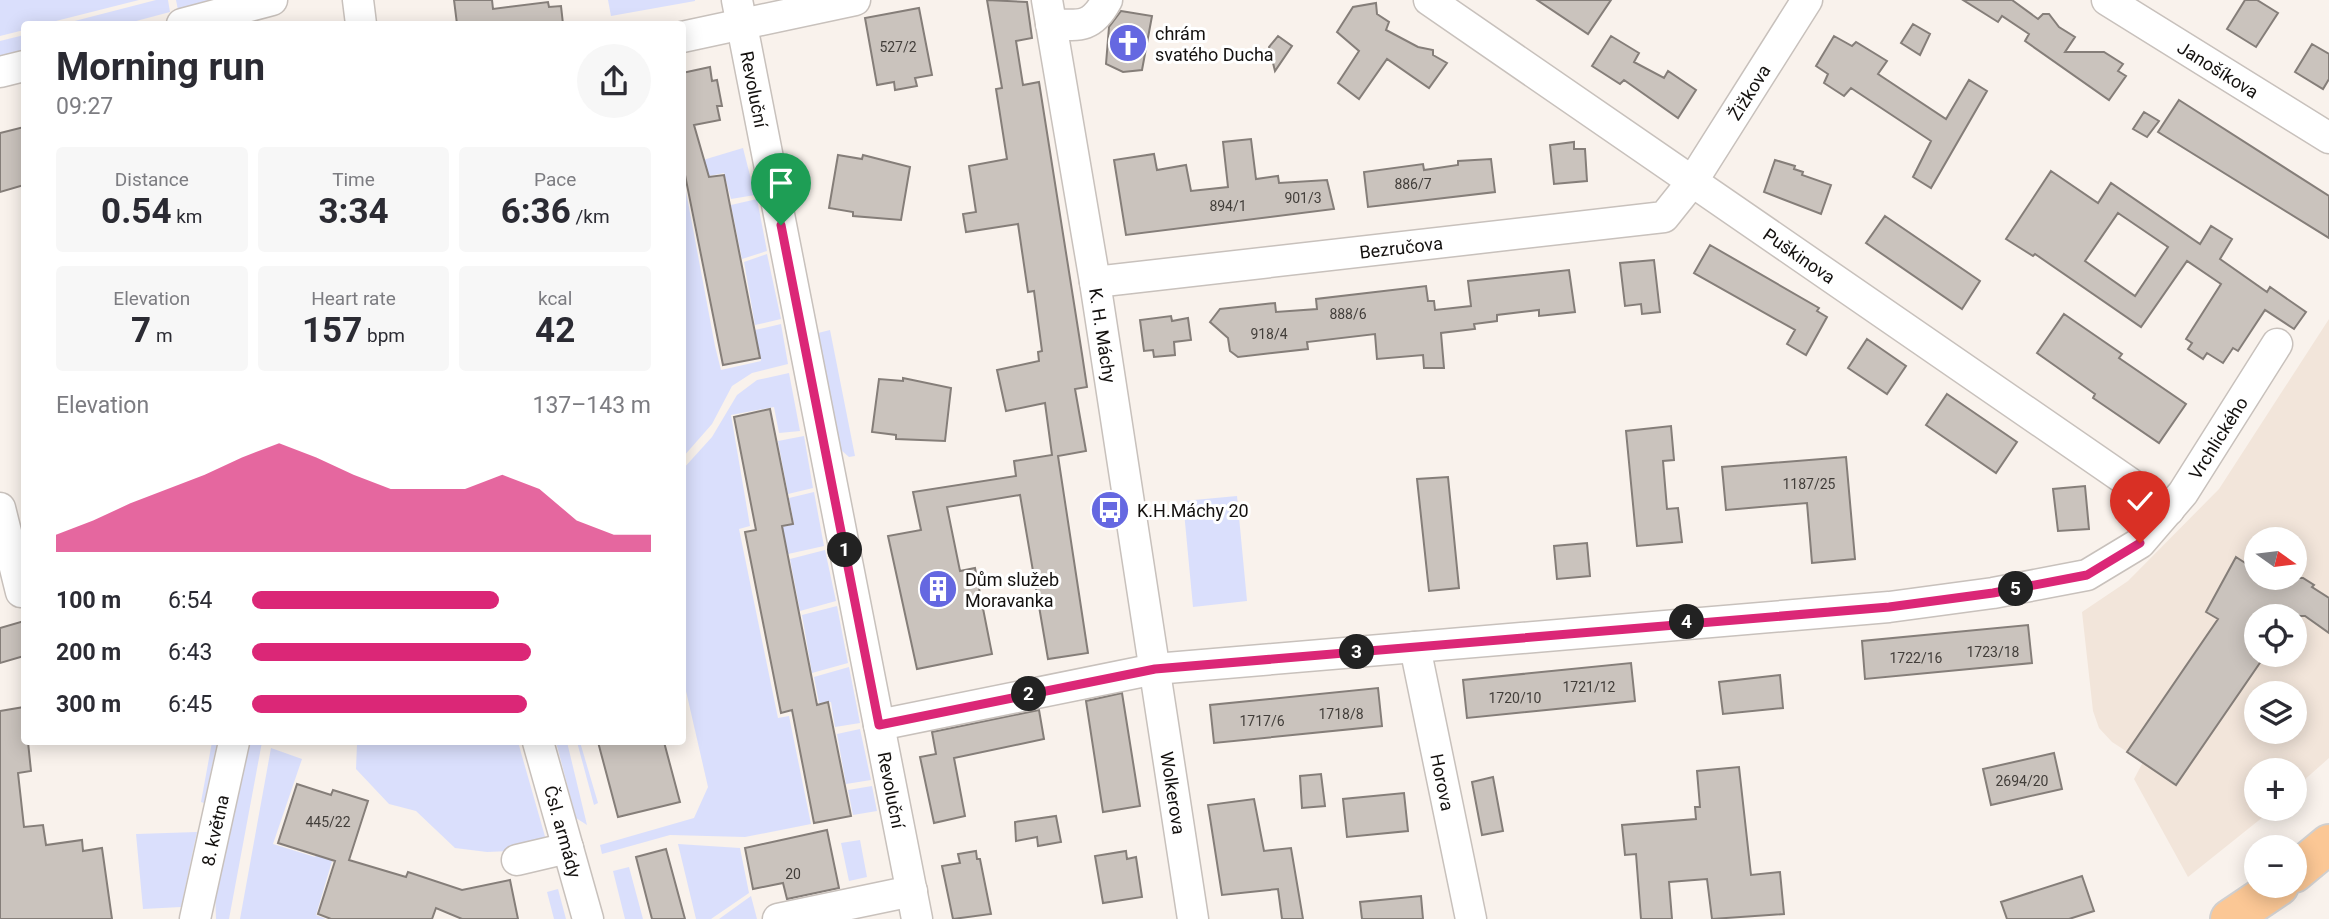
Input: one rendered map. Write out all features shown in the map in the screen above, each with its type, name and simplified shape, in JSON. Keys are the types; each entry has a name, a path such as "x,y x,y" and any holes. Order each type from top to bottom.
{"main road":[{"path":"2307,862 2329,844"},
{"path":"2230,919 2261,898"}],"street":[{"path":"193,21 272,0"},
{"path":"686,35 739,12 855,0"},
{"path":"1049,12 1079,26 1096,19 1107,0"},
{"name":"Puškinova","path":"1429,0 2169,510"},
{"name":"Žižkova","path":"1692,183 1807,0"},
{"name":"Janošíkova","path":"2107,0 2329,138"},
{"name":"Revoluční","path":"739,12 914,905"},
{"name":"K. H. Máchy","path":"1049,12 1095,282 1155,669"},
{"path":"0,72 21,67"},
{"name":"Bezručova","path":"1095,282 1664,217 1692,183"},
{"name":"Vrchlického","path":"879,725 1155,669 1889,607 1993,593 2087,575 2140,543 2183,493 2277,344"},
{"path":"0,508 15,593"},
{"name":"Horova","path":"1415,647 1471,919"},
{"name":"Wolkerova","path":"1155,669 1193,919"},
{"name":"8. května","path":"195,919 232,745"},
{"name":"Čsl. armády","path":"539,745 588,919"},
{"path":"517,860 568,848"},
{"path":"778,919 914,905"}],"shaded area":[{"path":"0,0 139,0 56,21 21,21 21,31 0,36"},
{"path":"156,0 168,0 170,12 136,21 75,21"},
{"path":"176,0 214,0 178,10"},
{"path":"608,0 695,0 695,1 611,16"},
{"path":"21,36 21,52 0,58 0,41"},
{"path":"743,148 755,195 731,199 724,173 686,181 686,165"},
{"path":"686,192 721,370 761,361 755,330 781,324 788,364 752,373 732,386 712,424 686,454"},
{"path":"757,199 767,251 742,259 731,205"},
{"path":"767,254 781,319 755,325 744,262"},
{"path":"2329,319 2329,758 2307,777 2307,758 2244,758 2244,821 2258,821 2188,877 2134,779 2143,762 2112,742 2099,728 2093,711 2082,612 2128,581 2219,489"},
{"path":"830,330 855,456 849,457 841,450 818,333"},
{"path":"789,373 800,431 779,433 774,407 731,415 750,526 739,529 778,718 789,716 811,824 745,837 670,835 602,854 600,845 694,818 708,787 686,691 686,466 712,437 737,395 757,380"},
{"path":"804,436 813,488 788,494 778,441"},
{"path":"814,492 824,546 788,554 782,527 794,524 789,498"},
{"path":"1237,496 1247,601 1193,607 1183,501"},
{"path":"825,550 836,601 800,611 790,559"},
{"path":"837,606 848,663 812,673 802,615"},
{"path":"849,667 860,723 835,727 831,702 819,703 814,677"},
{"path":"860,729 871,780 846,784 837,734"},
{"path":"211,745 216,745 204,803 201,802"},
{"path":"248,745 261,745 229,919 216,919 215,889"},
{"path":"357,745 519,745 546,840 512,851 487,852 455,848 416,811 389,804 356,769"},
{"path":"557,745 568,745 587,825 576,818"},
{"path":"578,745 581,745 598,803 594,805"},
{"path":"271,748 302,759 273,844 315,857 317,852 333,858 316,915 326,919 240,919"},
{"path":"872,786 877,811 853,815 848,790"},
{"path":"197,832 181,907 143,909 136,834"},
{"path":"860,840 867,877 849,881 841,843"},
{"path":"678,844 740,848 749,893 711,919 696,919"},
{"path":"629,867 643,919 625,919 613,871"},
{"path":"558,889 566,919 554,919 547,892"},
{"path":"751,896 757,919 719,919"}],"building":[{"path":"454,0 492,0 493,9 548,2 549,7 561,6 563,21 457,21"},
{"path":"987,0 1027,2 1032,38 1016,41 1023,85 1039,82 1082,354 1087,387 1075,389 1086,451 1058,456 1088,653 1048,659 1020,495 947,507 960,571 975,568 992,654 917,669 888,536 921,530 913,492 1016,476 1014,461 1052,455 1045,403 1006,411 997,370 1039,361 1038,352 1042,351 1034,291 1028,292 1018,224 966,232 963,214 976,212 969,166 1007,159 996,89 1002,88"},
{"path":"1537,0 1611,0 1588,34"},
{"path":"1963,0 2012,0 2038,19 2043,14 2049,14 2059,27 2075,37 2065,52 2104,52 2123,64 2118,71 2126,76 2109,100 2025,41 2029,34 2002,16 1998,22"},
{"path":"2245,0 2257,0 2278,13 2256,47 2227,29"},
{"path":"1376,3 1377,14 1389,22 1386,30 1418,47 1433,50 1433,55 1447,63 1429,88 1387,59 1359,99 1338,83 1359,51 1337,32 1353,7"},
{"path":"919,8 932,75 915,78 917,86 895,90 894,82 877,85 865,18"},
{"name":"chrám svatého Ducha","path":"1121,11 1152,16 1142,70 1123,72 1106,64 1109,27"},
{"path":"1913,24 1930,34 1920,55 1901,43"},
{"path":"1278,36 1292,46 1275,71 1269,47"},
{"path":"1611,36 1639,53 1634,62 1664,78 1668,71 1696,90 1678,118 1624,80 1620,84 1592,66"},
{"path":"1834,36 1852,46 1856,42 1887,61 1878,74 1946,119 1969,80 1987,91 1931,188 1913,177 1931,141 1851,88 1844,96 1824,83 1828,74 1816,66"},
{"path":"2312,44 2329,54 2329,79 2323,89 2295,72"},
{"path":"710,67 712,81 717,80 722,106 717,106 720,120 694,125 709,177 724,175 760,358 723,365 686,180 686,72"},
{"path":"2179,100 2329,196 2329,238 2158,132"},
{"path":"2144,112 2159,121 2147,137 2133,129"},
{"path":"21,128 21,186 0,192 0,133"},
{"path":"1251,139 1256,179 1278,176 1279,183 1327,180 1334,209 1126,235 1114,160 1154,154 1157,170 1186,165 1191,191 1228,187 1223,142"},
{"path":"1574,142 1574,149 1585,149 1587,181 1554,184 1550,145"},
{"path":"838,155 862,159 863,155 910,167 901,220 853,216 853,212 829,208"},
{"path":"1491,159 1495,192 1368,207 1364,172 1423,164 1424,170 1458,165 1458,161"},
{"path":"1775,160 1795,166 1794,169 1803,172 1802,175 1831,185 1821,214 1764,192"},
{"path":"2051,171 2098,203 2111,183 2200,244 2211,226 2232,239 2220,259 2267,292 2270,287 2306,312 2294,329 2265,310 2238,351 2233,348 2223,363 2207,353 2203,359 2188,349 2192,343 2186,339 2221,284 2187,261 2141,327 2035,254 2033,256 2006,239","holes":["2118,213 2168,247 2135,296 2085,261"]},
{"path":"1885,216 1980,281 1962,309 1866,243"},
{"path":"1710,245 1819,308 1817,311 1827,317 1806,355 1787,344 1795,330 1694,273"},
{"path":"1654,260 1660,312 1642,314 1641,304 1625,306 1620,263"},
{"path":"1569,270 1575,312 1539,316 1539,310 1497,315 1497,321 1474,324 1475,329 1441,333 1444,368 1424,368 1423,355 1377,359 1375,334 1307,342 1308,349 1238,357 1230,351 1228,338 1210,322 1220,309 1275,303 1276,312 1317,309 1316,299 1426,286 1428,301 1434,301 1435,310 1471,306 1468,281"},
{"path":"2064,314 2122,354 2119,358 2186,404 2159,443 2093,398 2095,394 2037,353"},
{"path":"1171,316 1172,321 1188,318 1191,340 1174,342 1175,355 1154,357 1153,350 1144,351 1140,320"},
{"path":"1867,339 1906,366 1887,394 1848,368"},
{"path":"903,378 951,388 945,441 896,439 896,435 872,432 879,379 903,381"},
{"path":"1947,394 2017,442 1996,473 1926,425"},
{"path":"770,409 793,524 782,526 817,705 828,702 851,816 814,823 792,710 781,713 745,532 756,530 734,417"},
{"path":"1671,426 1674,460 1663,461 1667,509 1678,508 1682,542 1637,546 1626,431"},
{"path":"1846,457 1855,559 1812,563 1807,503 1726,510 1722,467"},
{"path":"1448,477 1459,588 1429,591 1417,479"},
{"path":"2085,486 2089,529 2058,531 2053,489"},
{"path":"1587,543 1590,576 1557,579 1554,546"},
{"path":"2236,557 2244,562 2244,590 2307,590 2307,581 2314,585 2312,587 2329,598 2329,633 2307,617 2307,604 2244,604 2244,667 2257,667 2247,681 2244,681 2244,686 2176,785 2127,752 2218,619 2206,612"},
{"path":"21,622 21,657 0,663 0,628"},
{"path":"2028,625 2032,663 1865,679 1862,641"},
{"path":"1631,663 1635,701 1467,718 1463,680"},
{"path":"1780,675 1783,708 1723,714 1719,682"},
{"path":"1378,688 1382,726 1214,743 1210,705"},
{"path":"1122,693 1140,806 1103,812 1086,701"},
{"path":"21,708 21,745 28,745 31,771 18,773 24,827 43,825 46,845 82,840 83,851 102,848 112,919 0,919 0,711"},
{"path":"1039,710 1044,739 954,758 965,816 934,823 920,757 936,754 932,732"},
{"path":"599,745 665,745 680,802 618,817"},
{"path":"2054,753 2062,789 1991,805 1983,769"},
{"path":"1739,767 1751,875 1780,872 1784,914 1712,919 1707,879 1669,882 1672,919 1641,919 1636,854 1625,855 1622,825 1696,819 1695,807 1700,807 1697,771"},
{"path":"1321,774 1325,806 1302,808 1300,776"},
{"path":"1493,777 1503,831 1482,835 1472,782"},
{"path":"297,784 331,795 333,790 368,801 349,860 406,877 408,872 462,890 510,880 518,919 462,919 436,908 432,919 331,919 318,914 335,861 278,843"},
{"path":"1404,793 1408,831 1347,837 1343,799"},
{"path":"1254,799 1264,851 1291,848 1303,919 1282,919 1278,889 1222,895 1208,805"},
{"path":"1056,816 1061,842 1038,846 1037,837 1016,841 1015,822"},
{"path":"827,830 839,888 787,899 783,883 753,889 745,848"},
{"path":"666,849 685,919 652,919 636,857"},
{"path":"976,851 991,914 953,919 942,866 960,863 958,854"},
{"path":"1126,851 1127,859 1136,857 1142,897 1103,903 1095,856"},
{"path":"2082,876 2094,911 2069,919 2007,919 2001,902"},
{"path":"1421,896 1423,919 1362,919 1360,902"}],"place":[{"name":"chrám svatého Ducha","path":"1128,43"},
{"name":"K.H.Máchy 20","path":"1110,510"},
{"name":"Dům služeb Moravanka","path":"938,589"}],"route":[{"path":"781,225 879,725 1155,669 1825,610 1889,607 1993,593 2087,575 2140,543"}]}
